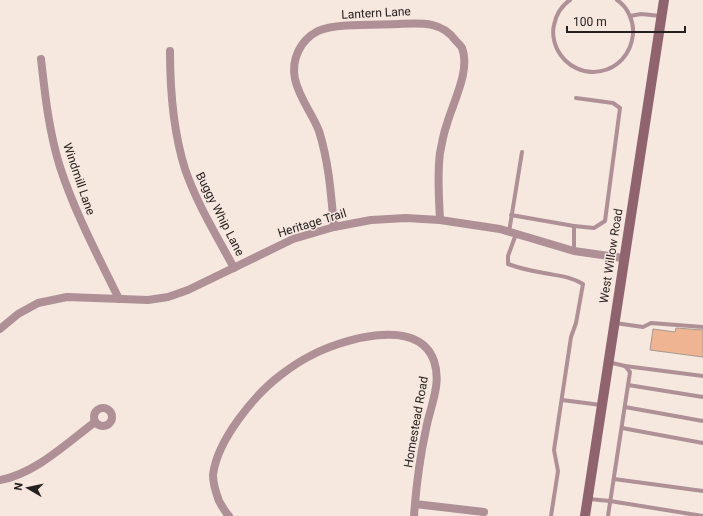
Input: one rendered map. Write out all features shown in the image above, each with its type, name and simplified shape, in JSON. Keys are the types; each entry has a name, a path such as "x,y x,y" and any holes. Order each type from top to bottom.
{"main road":[{"name":"West Willow Road","path":"585,516 623,258 664,0"}],"street":[{"name":"Lantern Lane","path":"334,227 330,179 325,153 311,112 302,97 295,79 294,65 297,53 305,40 318,31 338,27 422,23 439,26 451,33 462,48 464,63 463,74 445,128 440,155 438,180 440,220"},
{"name":"Buggy Whip Lane","path":"170,51 171,102 178,142 185,169 194,193 234,268"},
{"name":"Windmill Lane","path":"41,59 46,103 60,166 71,198 82,223 119,299"},
{"name":"Heritage Trail","path":"0,329 18,314 38,303 67,297 148,300 168,297 188,290 294,239 334,227 371,220 406,218 440,220 500,230 574,251 623,258"},
{"name":"Homestead Road","path":"229,516 222,506 214,486 213,476 215,465 233,427 255,399 281,375 310,356 347,341 393,334 405,335 422,344 434,360 436,371 436,388 426,428 414,516"},
{"path":"0,480 12,478 33,468 95,422"},
{"path":"415,504 484,512"}],"lane":[{"path":"570,0 564,4 556,16 553,29 554,43 561,57 570,65 584,71 602,71 616,65 626,56 632,43 633,28 630,16 617,0"},
{"path":"630,16 641,14 661,16"},
{"path":"512,215 594,228 605,221 620,108 613,103 576,98"},
{"path":"522,152 512,215 512,233 508,264 537,272 575,279 583,284 576,323 571,338 554,450 558,471 551,516"},
{"path":"574,226 574,251"},
{"path":"614,323 643,327 652,323 703,327"},
{"path":"608,362 625,366 703,376"},
{"path":"608,516 630,372 625,366"},
{"path":"628,385 703,397"},
{"path":"562,400 601,405"},
{"path":"625,407 703,421"},
{"path":"622,428 703,443"},
{"path":"614,479 703,491"},
{"path":"587,499 610,501 703,516"}],"building":[{"path":"676,328 703,330 703,357 650,350 653,329 675,332"}]}
